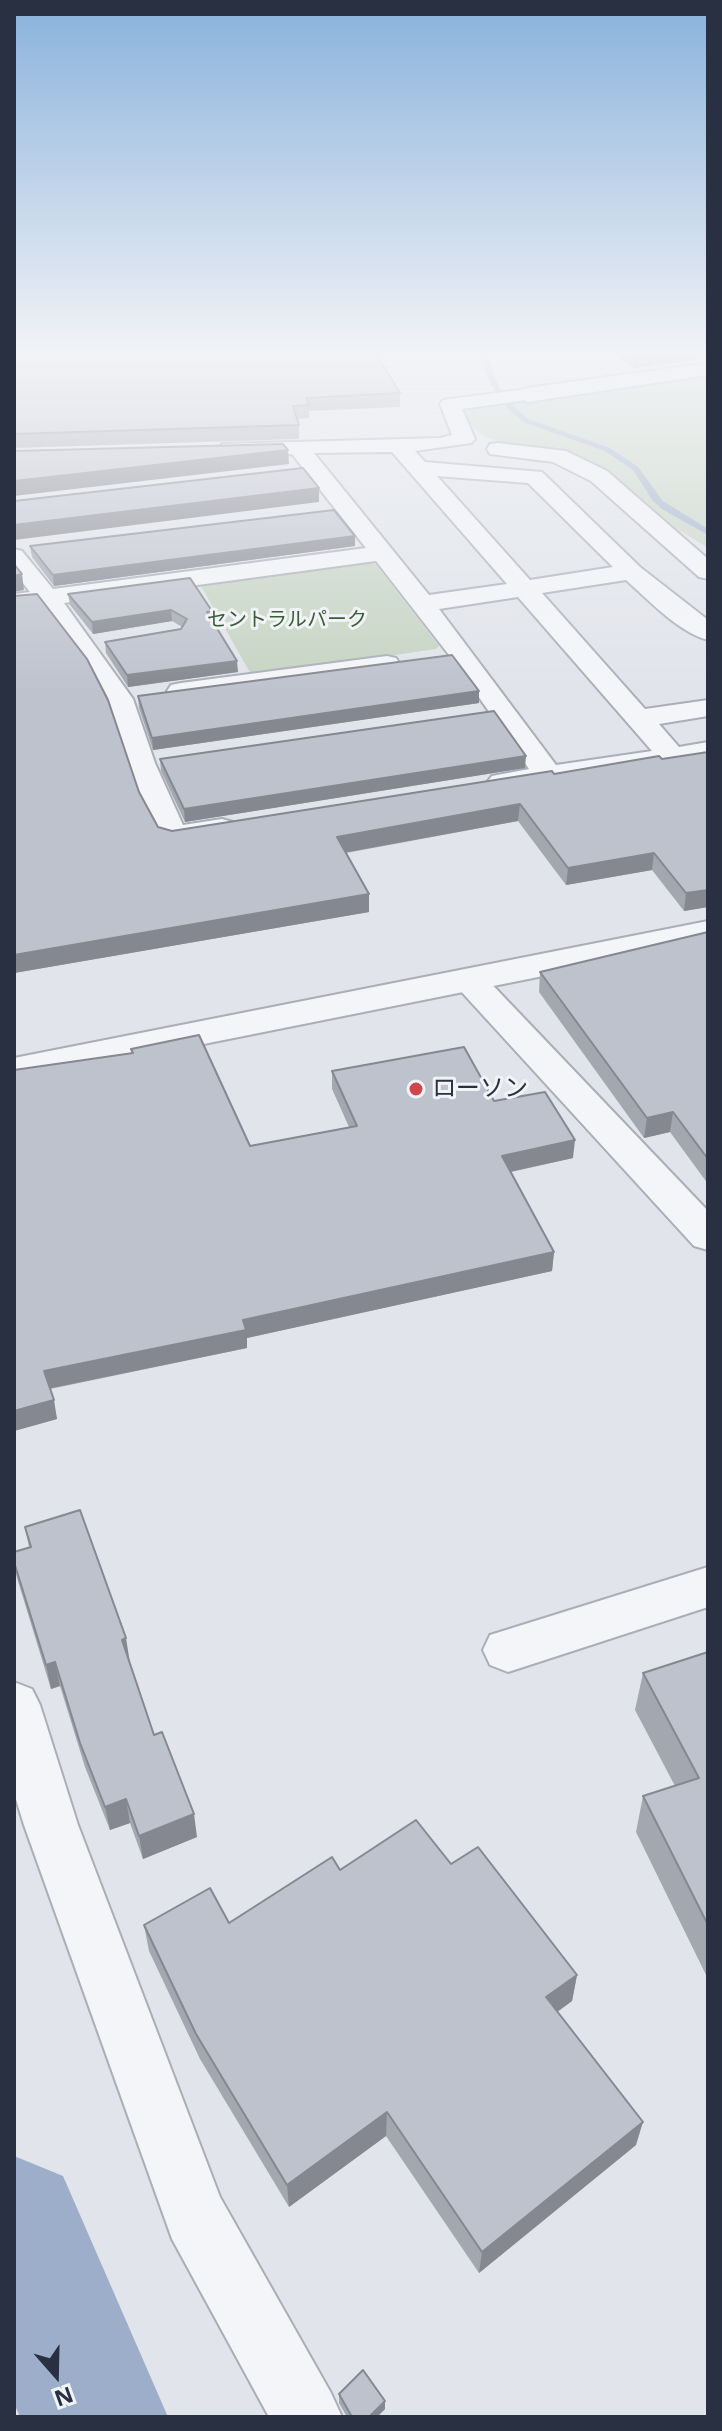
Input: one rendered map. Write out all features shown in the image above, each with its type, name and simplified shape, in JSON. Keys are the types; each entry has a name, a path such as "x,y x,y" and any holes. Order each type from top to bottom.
{"street":[{"path":"313,465 462,654 548,775"},
{"path":"415,465 672,756"},
{"path":"581,465 599,476 708,572"},
{"path":"417,468 534,477 631,572 708,632"},
{"path":"287,475 317,471"},
{"path":"315,513 347,509"},
{"path":"19,551 46,596 85,646 119,699 140,763 173,836 246,824"},
{"path":"14,602 382,553"},
{"path":"422,604 631,572"},
{"path":"85,646 114,641"},
{"path":"119,699 462,654"},
{"path":"640,718 708,708"},
{"path":"470,716 501,711"},
{"path":"472,787 708,751"},
{"path":"140,763 171,758"},
{"path":"14,1070 708,932"},
{"path":"470,981 708,1236"},
{"path":"508,1650 708,1587"},
{"path":"14,1705 51,1825 195,2216 307,2417"}],"green space":[{"path":"708,465 708,548 649,509 599,466"},
{"name":"セントラルパーク","path":"363,561 376,565 439,646 436,649 252,676 198,581"}],"building":[{"path":"14,465 151,465 14,481"},
{"path":"303,468 319,488 14,525 14,501"},
{"path":"334,510 355,536 53,575 30,546"},
{"path":"14,564 22,574 14,576"},
{"path":"190,578 212,611 207,612 237,661 127,675 105,642 181,629 187,619 171,610 92,622 68,594"},
{"path":"37,594 87,659 108,700 139,792 158,827 172,831 552,771 554,774 659,756 662,759 708,752 708,890 686,893 654,853 568,868 520,804 337,837 369,894 14,955 14,596"},
{"path":"452,655 479,691 152,738 138,696"},
{"path":"494,711 526,756 184,809 160,759"},
{"path":"708,932 708,1159 673,1112 647,1118 540,972"},
{"path":"199,1035 250,1146 357,1126 332,1071 464,1047 494,1101 545,1092 575,1140 502,1156 554,1252 243,1320 246,1330 44,1371 54,1400 14,1411 14,1070 133,1053 131,1049"},
{"path":"80,1510 126,1638 122,1640 154,1735 162,1732 194,1814 139,1836 126,1799 105,1807 80,1743 55,1662 46,1665 14,1562 14,1552 31,1547 25,1527"},
{"path":"708,1652 708,1925 643,1796 699,1778 643,1673"},
{"path":"416,1820 451,1864 478,1847 577,1975 546,1997 643,2122 482,2252 387,2112 287,2185 196,2034 144,1925 210,1888 229,1923 332,1857 340,1870"},
{"path":"363,2370 385,2401 369,2417 352,2417 339,2394"}],"waterway":[{"path":"632,465 656,499 708,533"},
{"path":"14,2225 94,2417"}],"place":[{"name":"ローソン","path":"416,1089"}]}
